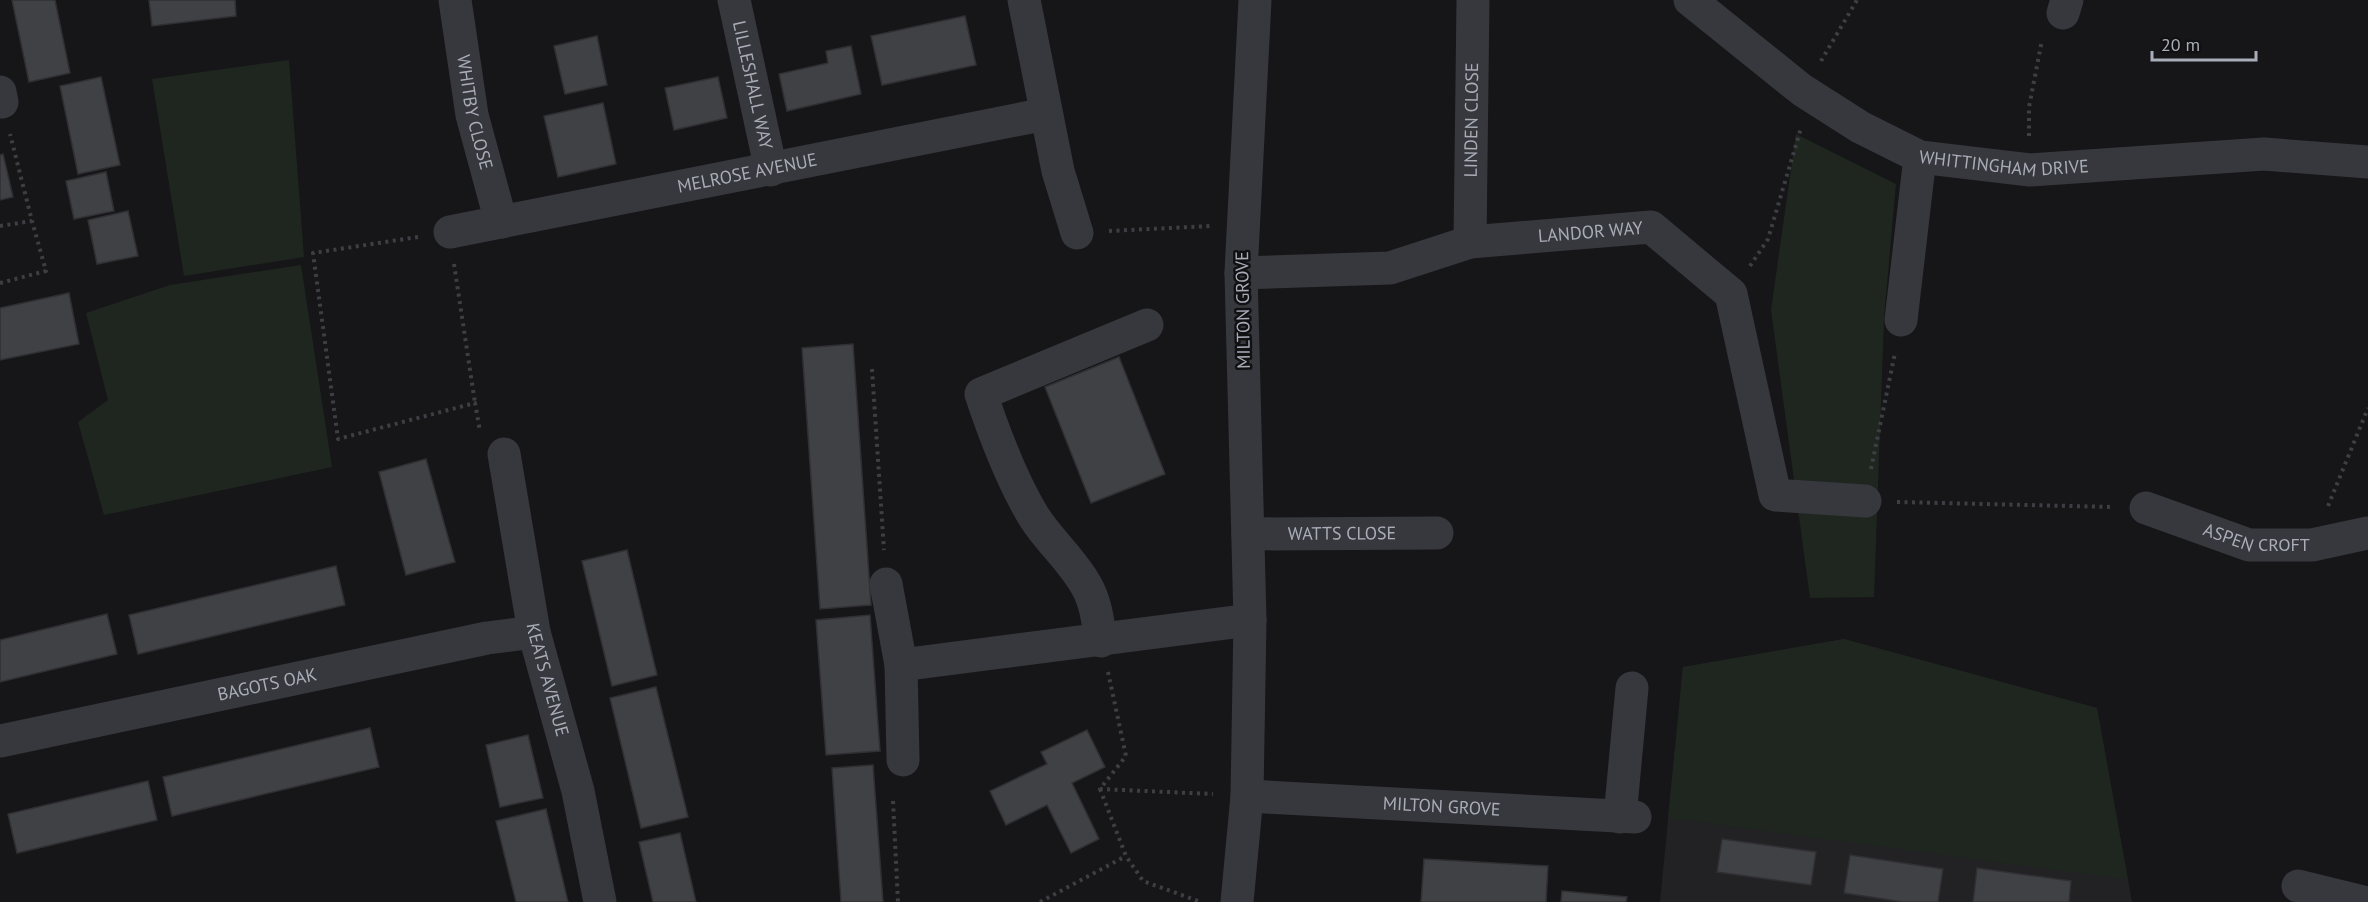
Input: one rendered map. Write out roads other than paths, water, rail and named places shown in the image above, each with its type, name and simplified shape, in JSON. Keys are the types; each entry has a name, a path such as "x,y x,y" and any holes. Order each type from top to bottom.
{"street":[{"name":"WHITBY CLOSE","path":"455,0 472,115 501,222"},
{"name":"LILLESHALL WAY","path":"734,0 771,170"},
{"path":"1024,0 1058,171 1077,233"},
{"name":"MILTON GROVE","path":"1237,902 1247,796 1250,620 1241,273 1255,0"},
{"name":"LINDEN CLOSE","path":"1470,242 1473,0"},
{"name":"WHITTINGHAM DRIVE","path":"1695,1 1806,93 1860,127 1920,157 2030,170 2264,154 2368,162"},
{"name":"MELROSE AVENUE","path":"450,232 1046,114"},
{"path":"1901,320 1920,157"},
{"name":"LANDOR WAY","path":"1241,273 1390,268 1470,242 1651,227 1731,294 1775,495 1865,501"},
{"path":"1101,641 1095,605 1088,588 1067,558 1047,538 1032,514 998,442 981,394 1147,325"},
{"name":"KEATS AVENUE","path":"504,454 534,633 578,790 600,902"},
{"name":"ASPEN CROFT","path":"2146,508 2249,545 2312,545 2368,533"},
{"name":"WATTS CLOSE","path":"1248,534 1437,533"},
{"path":"886,584 901,665 903,760"},
{"path":"901,665 1250,620"},
{"name":"BAGOTS OAK","path":"0,741 488,638 534,633"},
{"name":"MILTON GROVE","path":"1247,796 1628,817 1632,688"},
{"path":"2298,886 2362,902"}]}
